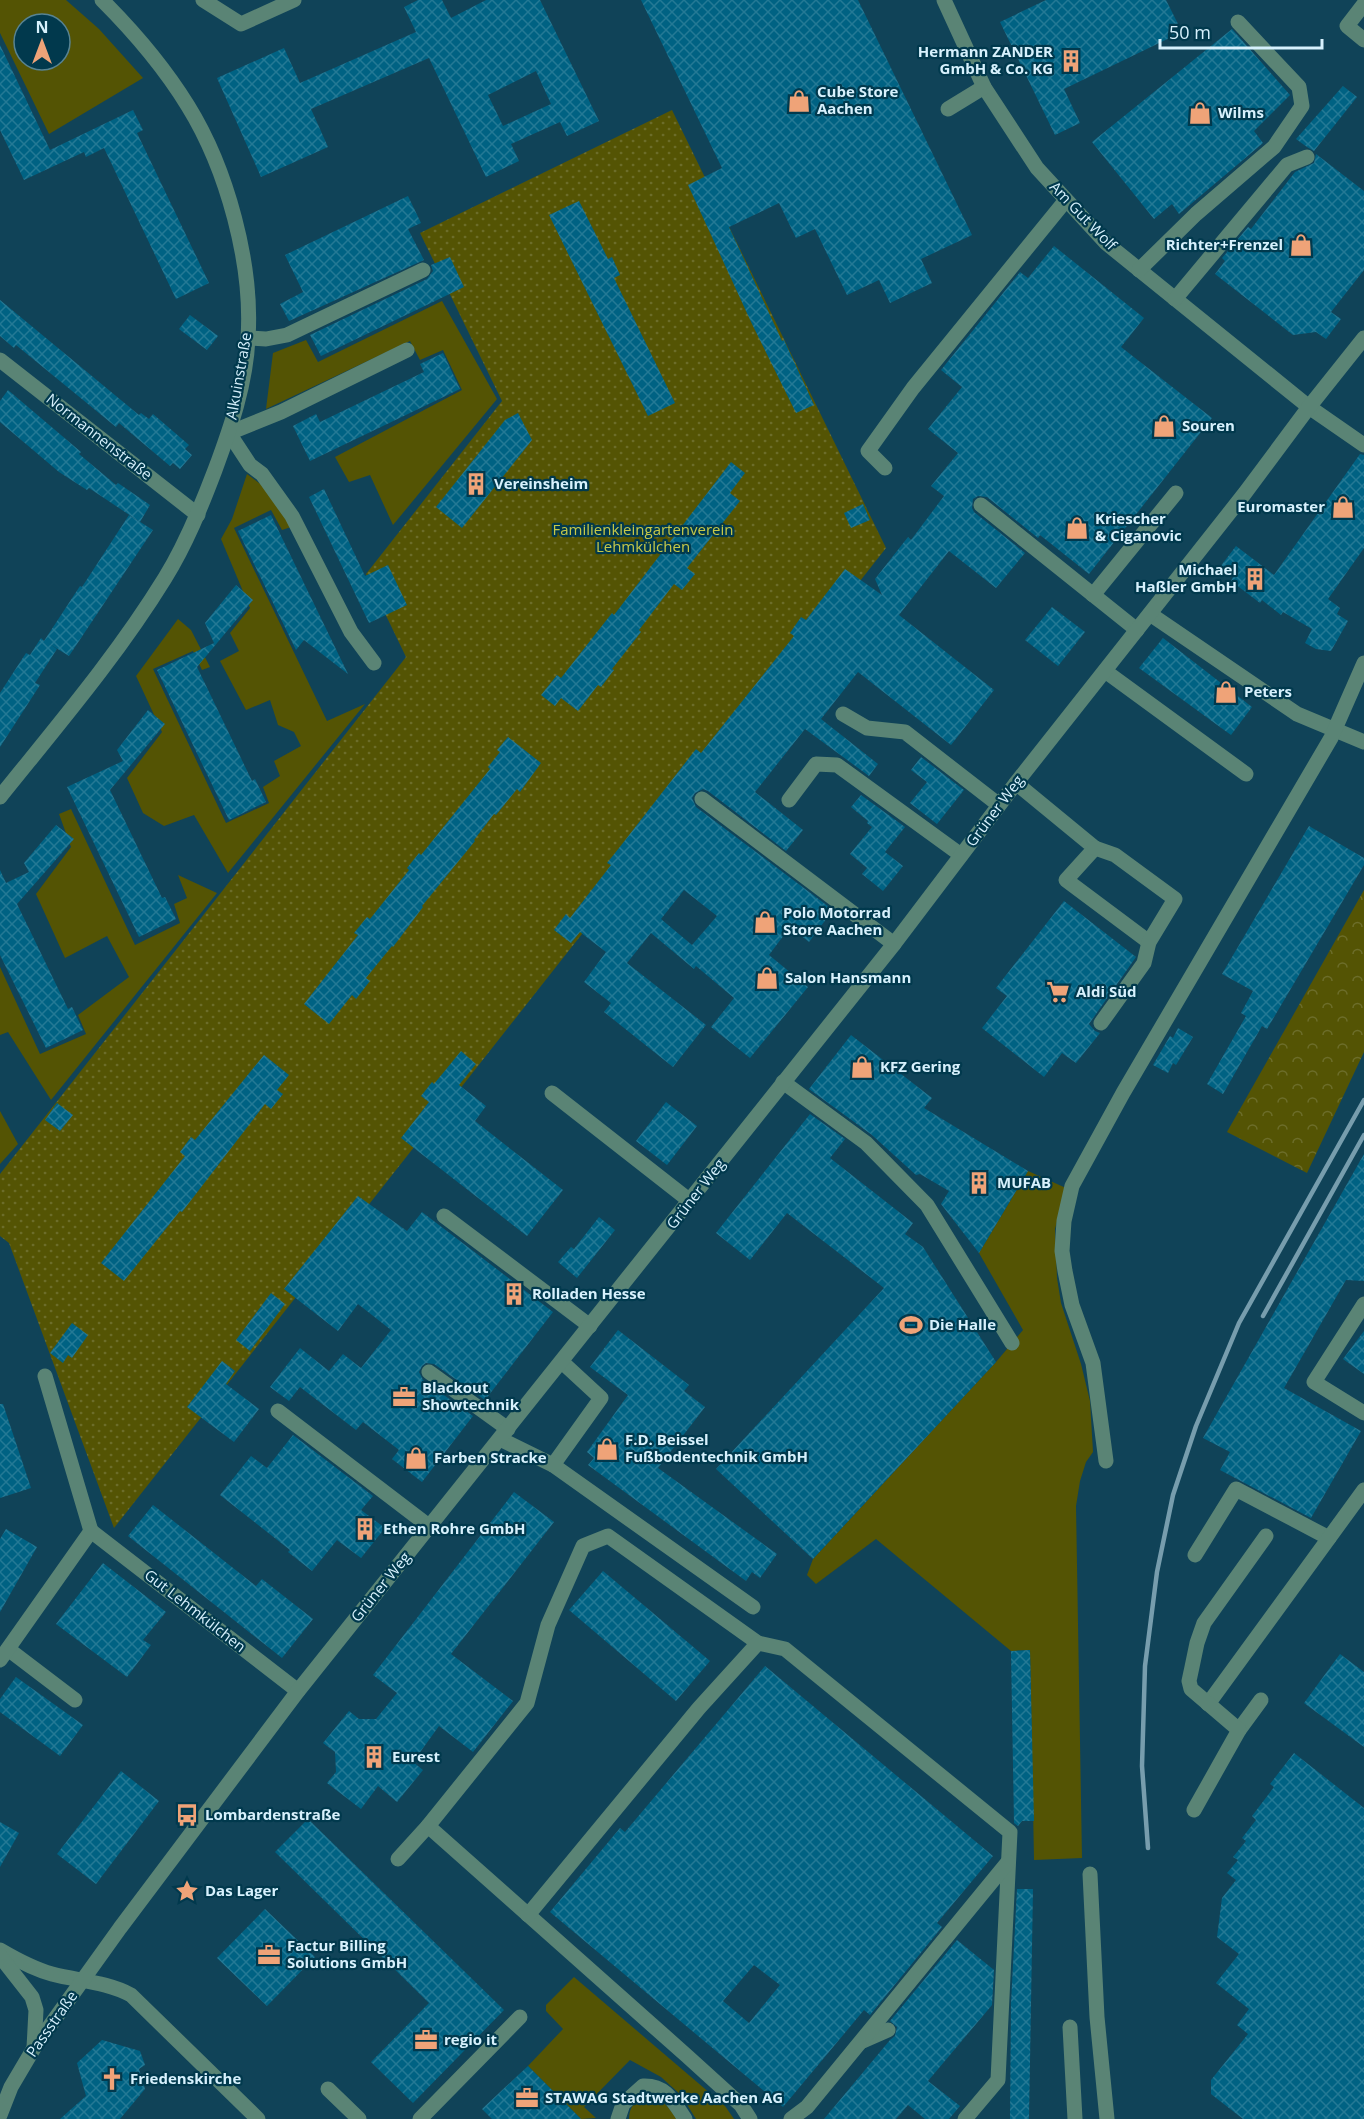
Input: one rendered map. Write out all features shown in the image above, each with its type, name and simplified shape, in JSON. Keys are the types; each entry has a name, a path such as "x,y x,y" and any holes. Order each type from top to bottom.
{"street":[{"name":"Alkuinstraße","path":"0,797 110,660 166,577 198,515 229,433 236,412 248,338 247,276 234,216 213,157 189,108 165,72 133,31 102,0"},
{"path":"203,0 241,24 294,0"},
{"name":"Am Gut Wolf","path":"944,0 984,87 1037,168 1106,243 1309,407"},
{"path":"1364,4 1347,26 1364,40"},
{"path":"1139,270 1196,214 1274,147 1302,106 1299,87 1238,22"},
{"path":"948,109 984,87"},
{"path":"1175,299 1287,165 1306,157"},
{"path":"885,468 868,451 913,388 1066,200"},
{"path":"248,338 266,339 286,335 423,270"},
{"name":"Grüner Weg","path":"82,1980 298,1691 894,944 1016,783 1364,338"},
{"path":"374,663 351,632 292,516 262,474 250,465 229,433 282,412 407,350"},
{"name":"Normannenstraße","path":"0,360 198,515"},
{"path":"1309,407 1364,445"},
{"path":"1093,595 1176,493"},
{"path":"981,505 1137,630"},
{"path":"1150,614 1297,714 1364,742"},
{"path":"1106,1461 1093,1362 1072,1305 1062,1251 1064,1221 1072,1186 1123,1093 1325,749 1364,663"},
{"path":"1104,671 1246,774"},
{"path":"843,714 867,728 905,732 999,805"},
{"path":"789,800 816,764 837,765 961,855"},
{"path":"1016,783 1095,848 1115,855 1175,898 1149,942 1144,963 1101,1023"},
{"path":"702,799 894,944"},
{"path":"1095,848 1066,880 1149,942"},
{"path":"783,1082 866,1143 927,1205 1011,1343"},
{"path":"552,1093 690,1201"},
{"path":"444,1216 591,1326"},
{"path":"1364,1304 1314,1382 1364,1413"},
{"path":"553,1465 601,1398 562,1362"},
{"path":"429,1372 504,1434 553,1465 753,1607"},
{"path":"45,1376 91,1531 4,1654 75,1700"},
{"path":"278,1411 430,1527"},
{"path":"1195,1555 1236,1489 1329,1539"},
{"path":"1208,1704 1364,1490"},
{"name":"Gut Lehmkülchen","path":"91,1531 298,1691"},
{"path":"398,1859 428,1827 527,1703 548,1625 583,1546 608,1536 758,1642 785,1649 1010,1832 998,2080 964,2119"},
{"path":"1239,1730 1190,1686 1197,1643 1204,1623 1266,1536"},
{"path":"528,1915 699,1708 758,1642"},
{"path":"1194,1810 1239,1730 1261,1700"},
{"path":"428,1827 687,2056 741,2105 750,2119"},
{"path":"791,2119 807,2107 1008,1862"},
{"path":"1090,1874 1097,2017 1107,2119"},
{"name":"Passstraße","path":"0,1950 23,1964 52,1974 82,1980 34,2048 11,2087 0,2115"},
{"path":"0,1956 32,1997 36,2010 34,2048"},
{"path":"82,1980 119,1988 131,1995 258,2119"},
{"path":"420,2119 520,2017"},
{"path":"1070,2027 1075,2119"},
{"path":"858,2044 888,2030"},
{"path":"618,2119 623,2104 643,2086 655,2086 671,2097 685,2119"},
{"path":"328,2089 359,2119"}],"green space":[{"path":"0,0 66,0 99,29 143,78 49,134 19,72 72,72 72,12 12,12 12,58 0,33"},
{"name":"Familienkleingartenverein Lehmkülchen","path":"672,110 886,548 114,1528 9,1243 0,1236 0,1174 406,657 366,574 502,401 420,233"},
{"path":"442,301 497,399 393,525 370,475 349,482 335,457 462,390 443,350 420,360 410,341 266,409 273,353 306,340 318,362"},
{"path":"247,474 271,492 291,527 282,530 271,510 234,528 327,721 365,704 228,873 194,815 164,826 143,813 127,778 162,732 136,676 178,619 191,630 210,667 202,670 193,651 153,669 226,823 269,803 263,787 280,776 274,761 301,746 294,732 278,725 270,700 246,710 220,661 239,651 230,633 250,608 221,539 232,519"},
{"path":"71,809 135,945 180,923 174,904 187,898 178,875 217,893 51,1100 8,1032 0,1035 0,967 40,1054 86,1034 78,1015 129,977 107,936 65,958 36,894 71,847 59,814"},
{"path":"1364,890 1364,1052 1307,1173 1227,1132"},
{"path":"0,1111 18,1144 0,1164"},
{"path":"1028,1171 1066,1188 1055,1229 1057,1278 1061,1303 1081,1364 1090,1401 1093,1452 1086,1462 1080,1481 1076,1506 1082,1858 1034,1860 1030,1650 1011,1651 876,1539 816,1584 807,1575 813,1559 1023,1330 979,1253"},
{"path":"574,1977 725,2106 734,2119 696,2119 681,2095 661,2077 630,2060 584,2107 596,2118 581,2119 528,2066 563,2029 546,2011 546,2005"},
{"path":"648,2097 661,2101 677,2119 629,2119 630,2110 634,2104"}],"building":[{"path":"418,0 442,0 451,18 486,0 540,0 599,121 567,136 560,122 511,144 519,161 486,177 429,58 311,109 328,147 261,177 217,78 284,48 300,83 416,32 404,7","holes":["536,71 551,104 503,126 488,95"]},
{"name":"Cube Store Aachen","path":"641,0 858,0 972,235 921,259 932,283 890,303 879,280 847,295 815,229 796,238 779,203 729,227 814,405 796,413 688,185 722,168"},
{"name":"Hermann ZANDER GmbH & Co. KG","path":"1046,0 1166,0 1182,32 1064,89 1080,123 1055,135 1000,22"},
{"name":"Wilms","path":"1232,29 1290,95 1254,131 1263,143 1179,214 1172,204 1154,219 1092,142"},
{"path":"0,45 50,150 133,110 143,130 137,133 209,283 176,299 104,148 86,157 84,152 24,180 0,130"},
{"path":"1343,86 1357,97 1314,151 1296,139"},
{"name":"Richter+Frenzel","path":"1316,154 1364,191 1364,270 1331,312 1341,319 1326,339 1316,332 1293,335 1215,274 1225,261 1222,258 1248,227 1251,229 1295,172 1314,163"},
{"path":"408,196 421,223 408,229 424,260 289,321 280,304 303,292 285,255"},
{"path":"579,201 608,259 612,257 620,275 614,278 675,403 648,416 549,215"},
{"path":"1054,246 1144,318 1121,347 1212,418 1089,574 1040,535 1038,538 987,497 978,496 973,499 974,512 1025,553 996,588 949,551 899,615 994,690 951,745 858,672 821,719 878,764 869,776 805,729 755,792 803,830 786,851 708,791 703,789 695,793 692,798 696,807 833,910 809,942 790,927 769,955 808,987 750,1058 711,1027 734,998 696,966 694,969 651,933 627,963 706,1025 673,1067 604,1012 611,1003 584,982 606,952 580,932 571,943 554,930 566,914 570,918 611,865 607,863 696,749 701,753 794,636 790,633 801,617 806,620 845,569 882,595 875,579 908,537 911,540 944,496 931,486 958,453 928,429 962,387 941,370 1020,272 1028,278","holes":["684,890 717,916 692,945 661,919"]},
{"path":"450,257 464,287 321,356 310,335 427,279 433,271 431,265"},
{"path":"0,300 139,415 141,413 149,419 153,414 189,445 185,449 192,455 180,469 173,463 170,466 119,423 116,427 16,345 14,348 0,336"},
{"path":"190,315 218,336 207,350 179,329"},
{"path":"443,353 460,389 310,461 293,426 316,414 320,422 424,372 420,364"},
{"path":"8,390 116,485 118,483 150,505 140,522 89,488 87,490 59,472 0,422 0,401"},
{"name":"Vereinsheim","path":"518,413 532,440 462,528 436,507 505,420"},
{"path":"1360,454 1364,455 1364,548 1328,599 1340,608 1337,614 1348,621 1331,651 1316,649 1305,643 1312,629 1283,612 1281,615 1262,600 1260,603 1231,581 1233,577 1220,567 1236,546 1274,575"},
{"path":"731,462 745,473 730,493 740,501 687,568 695,574 682,590 674,584 639,630 641,632 612,669 614,670 601,687 598,685 578,711 561,698 555,706 541,695 557,675 561,678 612,613 614,615"},
{"path":"324,489 365,576 388,565 407,605 369,623 309,497"},
{"path":"863,504 870,520 851,528 844,513"},
{"path":"129,515 153,530 69,656 48,643 57,649 35,683 40,685 0,747 0,693 26,653 30,655 41,638 44,641"},
{"path":"271,515 348,674 304,640 296,650 238,531"},
{"path":"236,585 253,600 197,667 252,781 255,779 266,802 229,820 157,670 214,643 205,623"},
{"path":"1052,607 1085,632 1058,666 1025,640"},
{"path":"1163,638 1252,707 1231,735 1139,668"},
{"path":"148,710 165,724 110,790 162,898 165,897 176,919 139,937 67,787 123,761 117,750"},
{"path":"508,737 541,763 520,792 517,789 496,815 494,814 393,947 366,978 370,981 356,999 352,995 329,1024 304,1004 358,935 354,933 367,917 370,919 409,870 407,868 419,853 421,855 490,769 488,767 500,752 497,750"},
{"path":"921,757 964,790 937,824 910,803 927,782 911,770"},
{"path":"861,795 905,827 885,852 903,866 883,891 862,874 867,868 850,854 872,827 851,807"},
{"path":"56,825 74,839 17,904 68,1009 72,1007 83,1030 46,1048 0,955 0,870 6,883 29,872 24,863"},
{"path":"1309,826 1364,858 1364,865 1267,1029 1262,1026 1223,1094 1207,1084 1246,1016 1241,1013 1253,991 1222,974"},
{"name":"Aldi Süd","path":"1064,901 1136,957 1089,1024 1100,1033 1076,1063 1062,1053 1044,1077 982,1028 1007,996 996,988"},
{"path":"1178,1028 1193,1037 1176,1065 1173,1063 1168,1073 1153,1065 1170,1036 1173,1038"},
{"path":"851,1035 932,1098 924,1108 1028,1171 979,1253 941,1204 949,1191 920,1174 916,1175 872,1135 809,1089"},
{"path":"461,1051 476,1064 459,1085 486,1106 475,1121 563,1190 527,1236 401,1138 429,1102 421,1096"},
{"path":"264,1055 289,1075 277,1090 283,1094 271,1109 265,1104 182,1212 180,1211 124,1281 101,1263 185,1156 180,1152 191,1137 195,1140"},
{"path":"666,1102 697,1126 667,1165 636,1141"},
{"path":"57,1103 73,1115 60,1131 45,1120"},
{"name":"Die Halle","path":"810,1114 845,1139 830,1158 913,1223 905,1234 923,1247 996,1362 813,1559 716,1469 884,1288 787,1213 750,1260 716,1233"},
{"path":"1364,1154 1364,1281 1346,1280 1284,1388 1361,1431 1311,1518 1220,1470 1230,1452 1203,1438"},
{"path":"358,1196 407,1231 422,1212 553,1312 485,1400 434,1364 426,1363 422,1366 419,1372 423,1380 473,1416 422,1482 392,1459 399,1450 363,1422 356,1430 300,1387 289,1401 270,1387 300,1348 329,1371 343,1354 361,1368 391,1330 358,1304 338,1331 284,1289"},
{"path":"599,1217 615,1230 577,1278 558,1262 571,1247 574,1249"},
{"path":"271,1293 285,1304 250,1351 236,1340"},
{"path":"72,1323 88,1335 72,1358 68,1355 63,1363 50,1353"},
{"path":"618,1330 689,1385 684,1391 705,1407 658,1468 777,1554 760,1578 752,1572 746,1581 588,1465 594,1458 587,1452 628,1395 590,1367"},
{"path":"1364,1331 1364,1374 1343,1359"},
{"path":"222,1361 235,1371 226,1384 259,1409 234,1442 187,1407"},
{"path":"0,1404 3,1404 31,1488 0,1498"},
{"path":"293,1435 373,1496 361,1510 385,1528 361,1558 337,1540 312,1571 288,1552 290,1550 220,1495 251,1456 267,1468"},
{"path":"514,1492 554,1522 451,1654 513,1701 473,1752 439,1726 413,1762 423,1770 397,1802 378,1786 361,1809 327,1783 336,1772 335,1752 323,1743 349,1711 359,1719 376,1719 397,1693 373,1675"},
{"path":"153,1505 256,1586 262,1579 313,1619 282,1658 128,1536"},
{"path":"6,1529 37,1547 0,1612 0,1539"},
{"path":"103,1563 166,1612 143,1640 151,1645 127,1677 56,1624"},
{"path":"603,1571 710,1661 676,1701 569,1610"},
{"path":"1030,1650 1034,1821 1022,1821 1018,1826 1014,1823 1011,1651"},
{"path":"1340,1654 1364,1672 1364,1747 1304,1703"},
{"path":"765,1666 993,1856 937,1923 942,1927 870,2015 864,2010 783,2107 550,1912 620,1828 625,1832","holes":["754,1965 780,1985 749,2023 723,2001"]},
{"path":"16,1677 83,1725 60,1756 0,1712 0,1699"},
{"path":"1294,1753 1364,1808 1364,2119 1243,2119 1211,2094 1211,2080 1248,2034 1237,2025 1249,2009 1216,1983 1239,1954 1217,1937 1222,1898 1236,1880 1227,1873 1238,1860 1233,1857 1246,1841 1242,1838 1256,1820 1252,1816 1274,1787 1270,1784"},
{"path":"121,1771 159,1801 96,1884 57,1854"},
{"path":"308,1819 504,2010 413,2103 371,2062 429,2003 275,1852"},
{"path":"0,1822 19,1833 0,1867"},
{"path":"1017,1889 1033,1889 1029,2119 1010,2119 1011,2003"},
{"path":"265,1909 315,1957 267,2006 217,1958"},
{"path":"957,1940 994,1970 992,2005 928,2081 960,2106 949,2119 925,2119 908,2105 896,2119 824,2119 895,2036 897,2027 890,2021"},
{"name":"Friedenskirche","path":"102,2040 140,2051 145,2065 139,2069 145,2089 120,2119 60,2119 86,2096 77,2063"},
{"name":"STAWAG Stadtwerke Aachen AG","path":"528,2066 581,2119 492,2119 482,2109"}],"railway":[{"path":"1148,1848 1142,1766 1145,1666 1157,1572 1173,1495 1196,1426 1239,1323 1364,1100"},
{"path":"1263,1316 1364,1135"}],"place":[{"name":"Hermann ZANDER GmbH & Co. KG","path":"1071,61"},
{"name":"Cube Store Aachen","path":"799,101"},
{"name":"Wilms","path":"1200,113"},
{"name":"Richter+Frenzel","path":"1301,245"},
{"name":"Souren","path":"1164,426"},
{"name":"Vereinsheim","path":"476,484"},
{"name":"Euromaster","path":"1343,507"},
{"name":"Kriescher & Ciganovic","path":"1077,528"},
{"name":"Michael Haßler GmbH","path":"1255,579"},
{"name":"Peters","path":"1226,692"},
{"name":"Polo Motorrad Store Aachen","path":"765,922"},
{"name":"Salon Hansmann","path":"767,978"},
{"name":"Aldi Süd","path":"1058,992"},
{"name":"KFZ Gering","path":"862,1067"},
{"name":"MUFAB","path":"979,1183"},
{"name":"Rolladen Hesse","path":"514,1294"},
{"name":"Die Halle","path":"911,1325"},
{"name":"Blackout Showtechnik","path":"404,1397"},
{"name":"F.D. Beissel Fußbodentechnik GmbH","path":"607,1449"},
{"name":"Farben Stracke","path":"416,1458"},
{"name":"Ethen Rohre GmbH","path":"365,1529"},
{"name":"Eurest","path":"374,1757"},
{"name":"Lombardenstraße","path":"187,1815"},
{"name":"Das Lager","path":"187,1891"},
{"name":"Factur Billing Solutions GmbH","path":"269,1955"},
{"name":"regio it","path":"426,2040"},
{"name":"Friedenskirche","path":"112,2079"},
{"name":"STAWAG Stadtwerke Aachen AG","path":"527,2098"}]}
